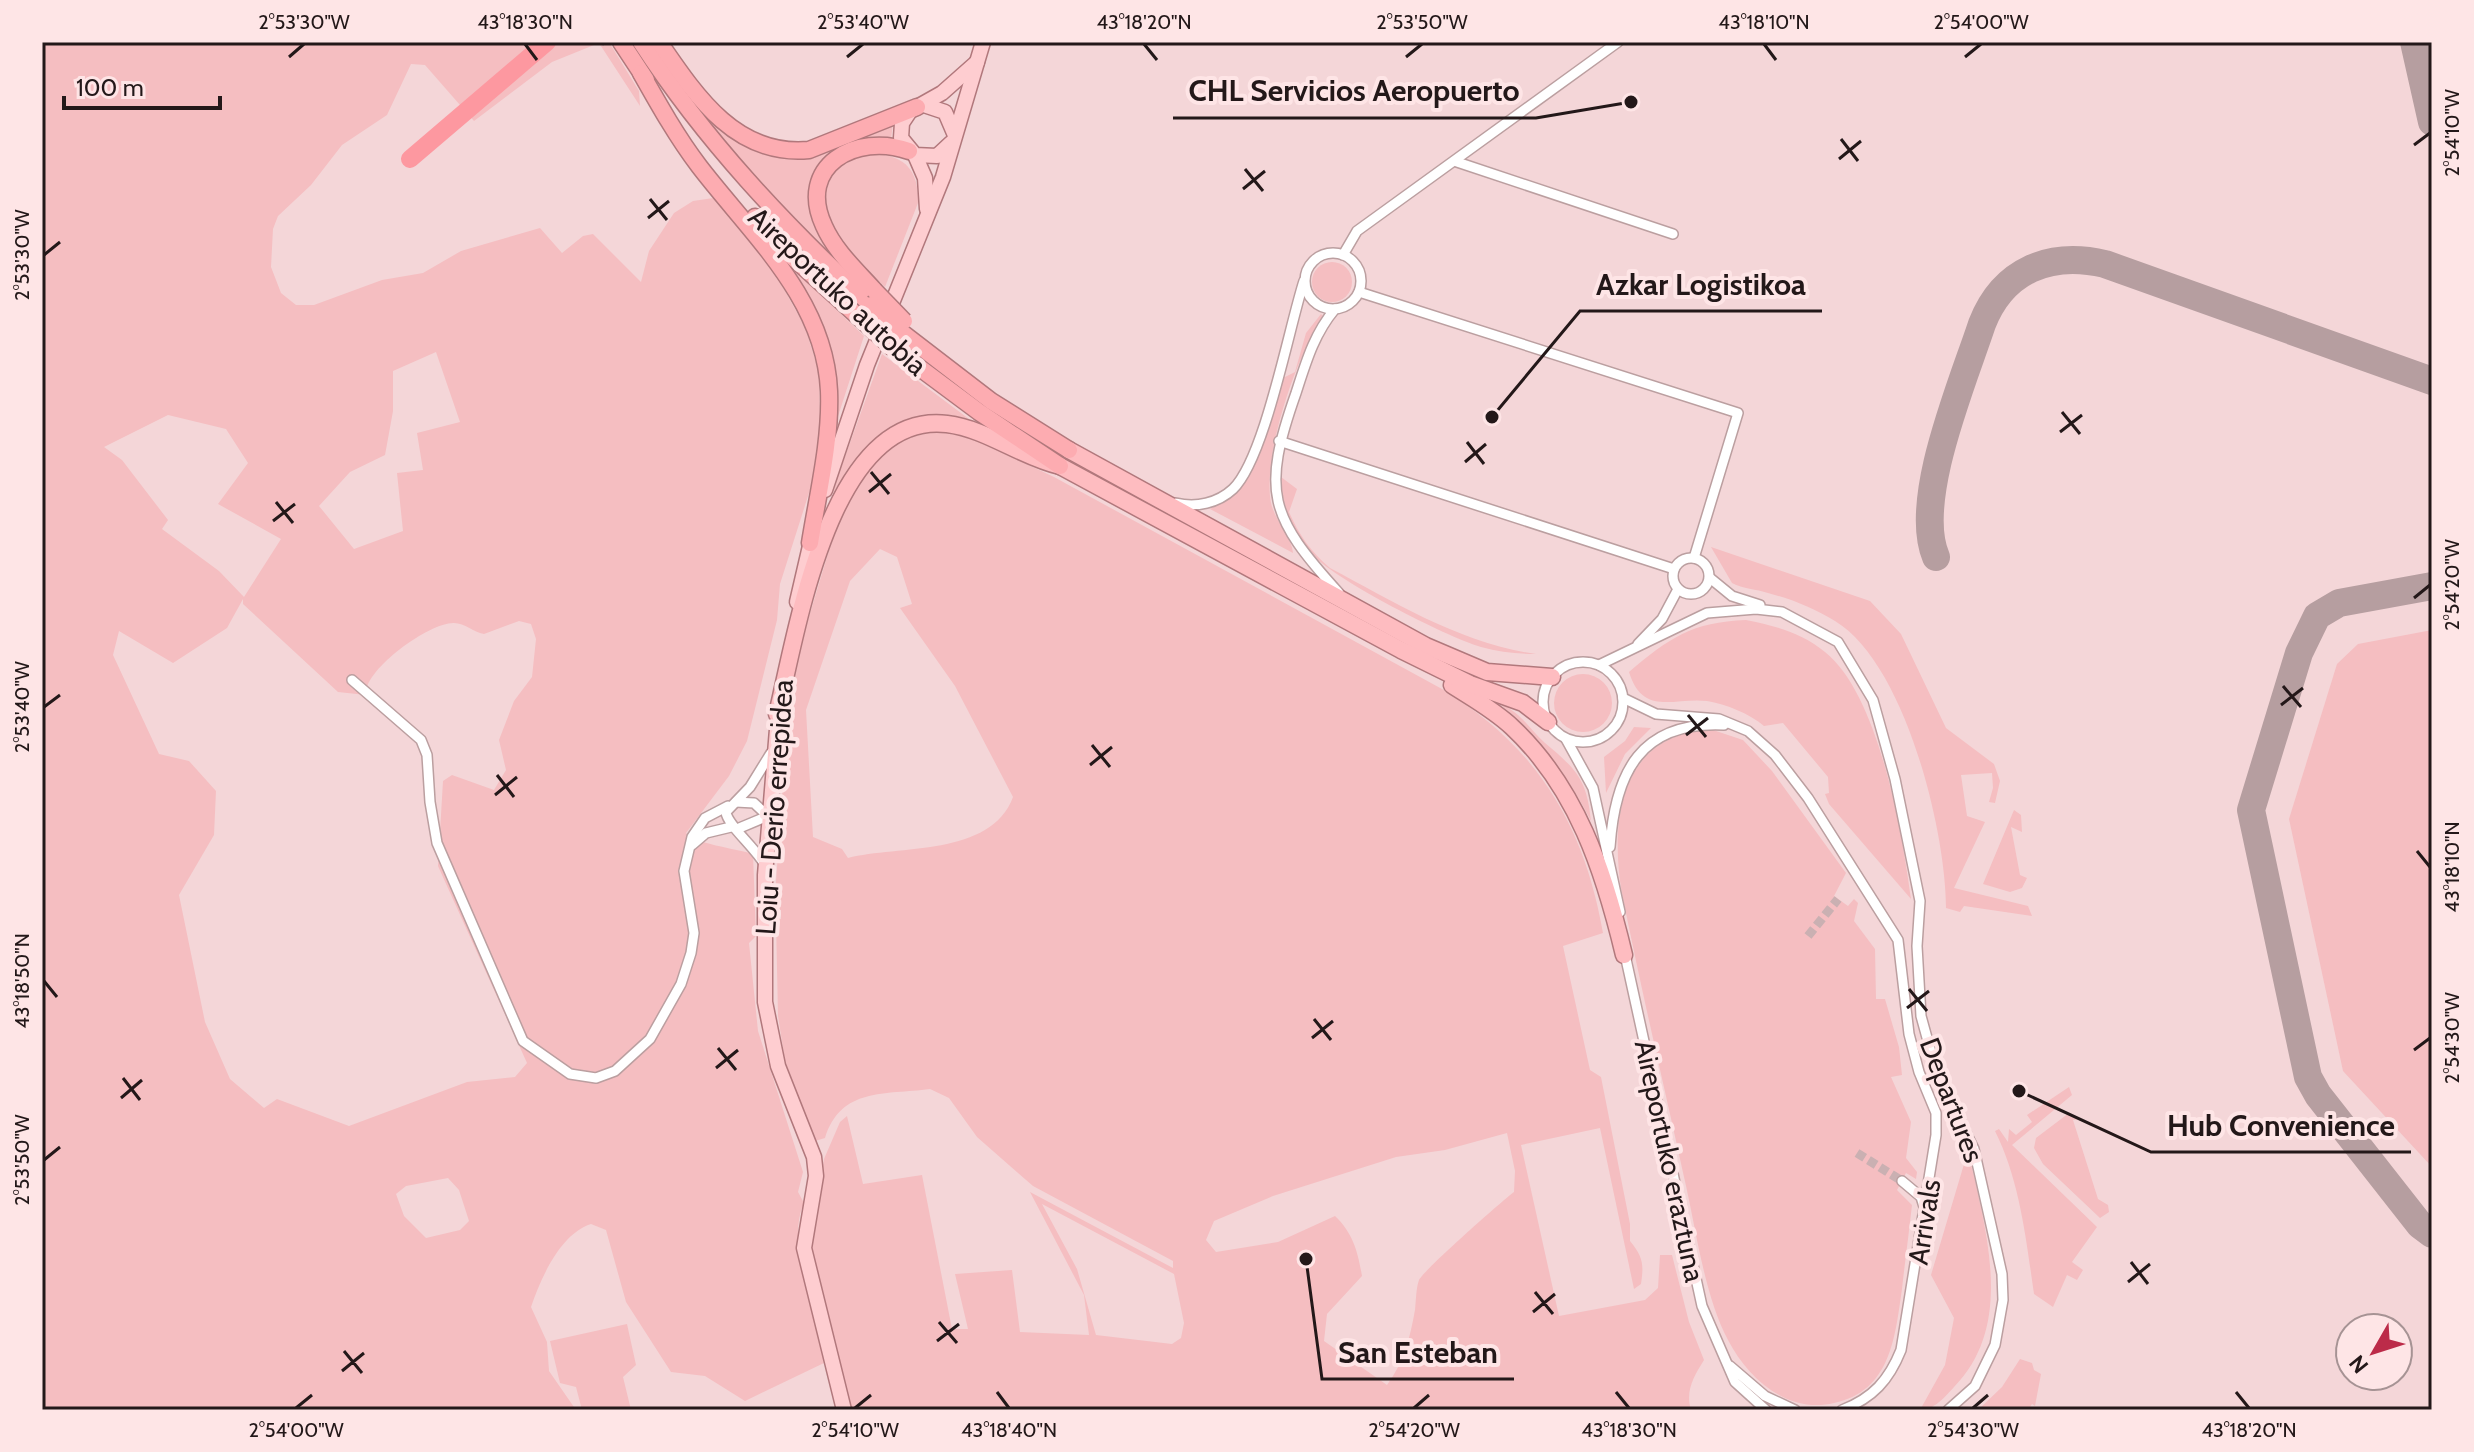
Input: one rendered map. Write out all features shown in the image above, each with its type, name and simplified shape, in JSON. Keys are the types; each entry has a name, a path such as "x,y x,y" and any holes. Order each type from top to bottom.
{"highway":[{"name":"Aireportuko autobia","path":"621,42 684,133 775,241 893,348 979,412 1060,466"},
{"name":"Aireportuko autobia","path":"641,42 666,81 743,178 785,225 991,401 1153,498"},
{"path":"659,42 691,88 720,119 742,138 763,146 790,152 809,150 920,106"},
{"path":"641,73 698,165 798,291 819,340 829,388 829,418 810,543"},
{"path":"873,298 824,227 818,192 830,165 848,150 874,145 912,153"},
{"path":"777,714 809,588 839,501 867,456 886,439 907,428 947,424 1060,466 1401,650 1470,684 1510,696 1548,722"},
{"path":"1153,498 1470,667 1508,675 1552,677"},
{"path":"1401,650 1511,726 1553,774 1590,841 1624,955"}],"main road":[{"name":"Loiu - Derio errepidea","path":"844,1410 804,1248 816,1176 814,1157 770,1037 765,1002 765,865 777,714 810,543 848,419 943,177 983,42"},
{"path":"927,213 925,178 900,131 905,116 977,61"},
{"path":"912,153 937,156 953,137 945,112 920,106"}],"street":[{"path":"1343,255 1357,231 1457,162 1618,42"},
{"path":"1457,162 1673,234"},
{"path":"1153,498 1187,506 1207,503 1236,487 1252,456 1297,316 1310,264 1325,254 1343,255 1350,259 1360,274 1359,292 1350,304 1335,309 1316,334 1279,441 1273,480 1281,516 1292,538 1346,602"},
{"path":"1304,281 1313,301 1335,309"},
{"path":"1359,292 1738,413 1694,558"},
{"path":"1279,441 1674,569"},
{"path":"1674,569 1682,560 1694,558 1706,565 1710,578 1732,596 1782,612"},
{"path":"1628,652 1662,619 1678,589 1674,569"},
{"path":"1678,589 1697,594 1710,578"},
{"path":"1610,861 1593,788 1566,739 1548,722 1544,694 1552,677 1568,664 1599,665 1707,613 1734,609 1782,612"},
{"name":"Departures","path":"1782,612 1838,642 1862,678 1884,730 1920,901 1917,946 1921,1016 1937,1074 1974,1149 2002,1274 1999,1328 1987,1367 1975,1386 1948,1410"},
{"path":"1566,739 1587,742 1606,735 1620,719 1623,698 1619,685 1599,665"},
{"path":"352,680 421,740 427,755 437,843 523,1041 570,1074 596,1078 629,1061 650,1039 681,984 694,933 684,884 689,847 697,826 714,811 732,804 754,803 768,816 734,828 706,833 689,847"},
{"path":"1623,698 1656,714 1703,716 1736,725"},
{"path":"1610,861 1615,802 1621,784 1640,754 1658,737 1687,725 1736,725"},
{"name":"Arrivals","path":"1736,725 1761,741 1808,798 1899,944 1909,1034 1937,1118 1926,1213 1901,1350 1893,1369 1870,1397 1842,1410"},
{"path":"765,865 750,840 727,821 732,804 761,772 774,747"},
{"name":"Aireportuko eraztuna","path":"1610,861 1624,955 1693,1271 1711,1332 1727,1364"},
{"path":"1902,1181 1921,1197 1926,1213"},
{"path":"1727,1364 1735,1382 1766,1410"},
{"path":"1727,1364 1765,1396 1795,1410"}],"shaded area":[{"path":"42,42 609,42 639,91 640,106 599,43 552,62 474,121 425,65 411,64 387,115 342,145 311,185 278,216 273,229 271,267 281,293 296,305 314,305 382,280 423,273 461,251 540,228 562,253 583,236 593,234 641,282 649,251 674,213 693,201 720,197 779,280 805,327 819,372 820,419 815,474 780,584 777,620 747,741 729,776 686,833 706,843 753,854 756,936 749,943 758,1031 803,1172 798,1192 804,1203 799,1220 800,1260 824,1363 745,1401 705,1376 671,1372 626,1302 606,1230 591,1224 570,1237 553,1258 531,1307 547,1342 549,1371 576,1410 42,1410","holes":["436,352 460,422 417,433 423,470 397,473 403,531 354,549 319,506 350,472 385,455 393,411 393,371","168,415 226,429 248,463 218,504 281,539 244,597 219,571 162,529 168,520 122,460 104,447","243,599 243,604 338,692 366,695 375,673 386,661 430,630 454,623 484,634 519,621 531,624 536,639 532,677 514,701 499,740 506,770 494,790 452,775 443,781 438,866 527,1063 515,1077 467,1082 349,1126 277,1099 264,1108 230,1079 205,1022 179,895 214,835 216,791 189,761 159,754 113,655 119,631 173,663 227,628","448,1178 459,1190 469,1221 460,1230 426,1238 404,1216 396,1194 406,1186"]},
{"path":"698,104 764,153 893,124 891,139 856,141 832,152 821,166 811,194 859,284 774,198"},
{"path":"860,153 884,155 903,162 910,169 917,189 918,203 885,287 840,239 825,202 827,184 838,168"},
{"path":"774,251 864,336 830,441 834,361 823,329"},
{"path":"1332,262 1346,268 1352,282 1346,296 1332,302 1318,296 1312,282 1318,268"},
{"path":"1321,314 1324,317 1293,380 1276,434 1272,460 1271,503 1293,553 1210,509 1228,497 1251,469 1265,436 1281,379 1295,372 1306,333"},
{"path":"882,354 969,419 940,416 916,418 895,426 877,438 849,474 826,521 837,479"},
{"path":"943,429 968,436 1054,477 1442,689 1505,736 1530,763 1569,823 1595,894 1603,933 1563,946 1590,1070 1601,1077 1630,1224 1630,1241 1640,1256 1642,1266 1641,1284 1634,1289 1600,1128 1521,1145 1559,1316 1645,1300 1658,1288 1660,1255 1672,1255 1689,1322 1704,1360 1690,1390 1691,1410 849,1410 809,1243 824,1159 840,1122 847,1116 863,1184 922,1175 952,1329 968,1329 955,1274 1012,1270 1020,1332 1089,1335 1084,1295 1030,1192 1173,1268 1173,1261 1033,1186 977,1137 949,1098 930,1089 881,1094 853,1102 832,1121 825,1138 815,1141 785,1061 778,1016 776,920 781,919 781,910 774,910 788,712 799,650 833,537 855,482 893,442","holes":["880,549 897,557 912,604 900,608 955,686 1013,797 1002,816 985,830 964,839 848,858 842,849 813,837 806,710 850,581","1507,1133 1515,1171 1514,1192 1419,1280 1408,1340 1398,1368 1387,1385 1324,1341 1327,1314 1362,1276 1354,1243 1335,1216 1278,1242 1216,1252 1206,1240 1214,1221 1273,1196 1396,1157 1445,1150","1042,1204 1174,1274 1184,1323 1181,1338 1172,1344 1096,1335 1077,1269"]},
{"path":"1281,477 1297,489 1289,512 1297,528 1311,549 1330,568 1404,608 1455,631 1508,649 1536,654 1495,650 1464,641 1392,607 1344,579 1313,555 1294,529 1283,499"},
{"path":"1711,547 1870,601 1901,634 1946,728 1994,764 2000,781 1995,803 1989,802 1993,788 1992,773 1961,775 1967,816 1985,822 1954,888 2028,906 2032,916 1964,906 1960,912 1946,908 1944,875 1929,794 1917,751 1882,673 1860,642 1835,621 1794,601 1732,583"},
{"path":"1746,620 1787,631 1816,645 1844,672 1860,699 1885,766 1911,899 1829,804 1825,794 1829,793 1828,777 1783,723 1764,726 1737,710 1707,701 1651,700 1635,686 1629,672 1669,641 1696,628"},
{"path":"2432,630 2432,1167 2343,1071 2289,819 2337,664 2358,644"},
{"path":"1583,674 1604,682 1612,703 1604,724 1583,732 1562,724 1554,703 1562,682"},
{"path":"1498,702 1519,716 1572,768 1583,785 1591,821 1550,757"},
{"path":"1634,727 1651,728 1625,754 1606,793 1604,757 1625,741"},
{"path":"1713,730 1743,740 1772,771 1846,873 1834,896 1848,906 1854,899 1858,903 1854,921 1875,949 1876,999 1885,999 1899,1047 1902,1075 1891,1077 1911,1122 1906,1158 1917,1172 1916,1179 1906,1173 1897,1190 1912,1205 1896,1325 1887,1360 1879,1374 1868,1387 1853,1397 1834,1403 1801,1403 1771,1390 1736,1354 1720,1322 1702,1261 1621,888 1618,833 1629,782 1641,762 1659,745 1683,734"},
{"path":"2014,810 2021,815 2022,832 2011,827 2020,875 2027,878 2022,888 2010,892 1983,884"},
{"path":"2069,1087 2072,1095 2012,1145 2097,1227 2072,1262 2083,1270 2077,1280 2067,1275 2053,1307 2034,1294 2016,1190 1995,1131 1999,1129 2008,1142 2009,1129 2016,1135 2032,1122 2027,1115"},
{"path":"2069,1113 2080,1119 2073,1120 2098,1199 2108,1205 2109,1212 2100,1218 2043,1164 2034,1148 2036,1138"},
{"path":"1967,1154 1977,1187 1989,1255 1991,1279 1987,1325 1969,1368 1939,1402 1920,1410 1945,1365 1954,1318 1931,1275"},
{"path":"627,1324 636,1365 623,1377 631,1410 582,1410 576,1387 560,1383 550,1341"},
{"path":"2020,1359 2032,1363 2034,1370 2041,1374 2035,1406 2032,1404 2028,1410 1978,1410 2002,1387"}],"waterway":[{"path":"410,159 547,42"}],"taxiway":[{"path":"2414,42 2432,122"},
{"path":"1936,557 1930,533 1935,474 1953,408 1982,324 2002,290 2016,278 2047,263 2066,260 2105,264 2432,381"},
{"path":"2432,586 2339,603 2317,616 2299,653 2251,810 2308,1077 2318,1095 2420,1225 2432,1234"}],"tunnel":[{"path":"1808,936 1838,899"},
{"path":"1857,1153 1902,1181"}],"place":[{"name":"CHL Servicios Aeropuerto","path":"1631,102"},
{"name":"Azkar Logistikoa","path":"1492,417"},
{"name":"Hub Convenience","path":"2019,1091"},
{"name":"San Esteban","path":"1306,1259"}]}
